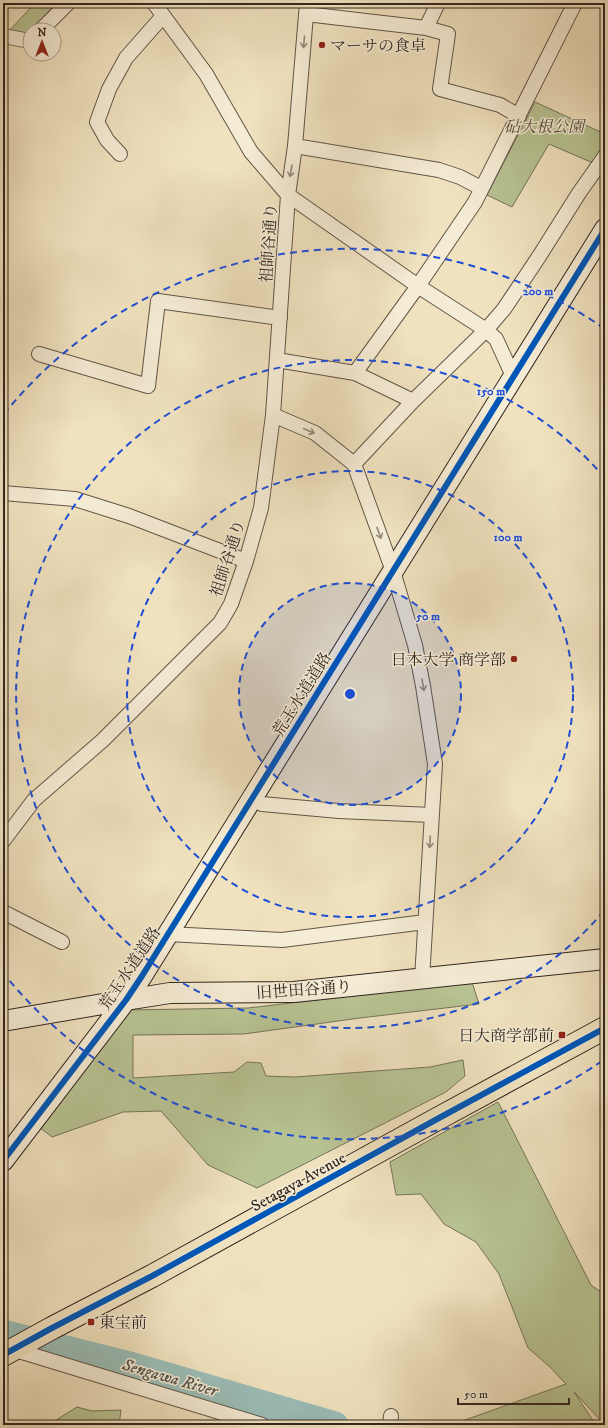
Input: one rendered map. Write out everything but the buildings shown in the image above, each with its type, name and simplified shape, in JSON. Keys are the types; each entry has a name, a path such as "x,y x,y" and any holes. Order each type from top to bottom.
{"main road":[{"name":"荒玉水道道路","path":"3,1161 126,1000 605,229"},
{"name":"旧世田谷通り","path":"3,1021 170,994 294,992 605,959"},
{"name":"Setagaya Avenue","path":"6,1350 152,1276 605,1028"}],"street":[{"path":"49,22 68,3"},
{"path":"154,3 206,74 251,152 288,196 418,286 486,330 496,339 513,376"},
{"path":"426,28 438,3"},
{"path":"355,373 418,286 475,202 575,3"},
{"path":"307,9 426,28 448,34 440,89 500,104 519,116"},
{"name":"祖師谷通り","path":"3,841 34,800 103,740 220,623 231,604 246,561 261,508 273,415 288,196 295,146 307,9"},
{"path":"120,154 107,140 97,122 109,90 126,58 163,16"},
{"path":"3,36 22,40"},
{"path":"295,146 439,170 460,177 481,188"},
{"path":"354,464 413,401 486,330 504,309 579,193 605,156"},
{"path":"39,354 148,386 158,301 280,318"},
{"path":"277,360 355,373 413,401"},
{"path":"273,415 315,433 354,464 393,570 415,645 435,764 422,979"},
{"path":"3,493 74,499 129,516 246,561"},
{"path":"252,799 262,804 270,805 339,811 432,815"},
{"path":"3,912 62,942"},
{"path":"168,934 282,940 426,922"},
{"path":"6,1350 262,1425"}],"green space":[{"path":"35,3 56,3 39,22 22,22 22,34 9,31"},
{"name":"砧大根公園","path":"535,102 605,134 605,147 593,163 549,144 512,207 487,195"},
{"path":"472,982 479,1004 244,1034 133,1035 133,1078 234,1072 247,1062 261,1063 266,1076 295,1077 430,1067 463,1060 465,1076 446,1092 257,1188 208,1165 161,1111 123,1112 52,1137 39,1127 126,1010 248,1008"},
{"path":"498,1102 591,1285 605,1295 605,1425 574,1392 596,1425 451,1425 566,1384 550,1367 528,1348 499,1274 476,1242 444,1224 421,1194 396,1195 390,1162"},
{"path":"77,1407 92,1411 121,1410 119,1425 48,1425"}],"waterway":[{"name":"Sengawa River","path":"3,1333 130,1365 335,1425"}],"cycle path":[{"path":"3,1161 126,1000 142,976 605,229"},
{"path":"3,1355 152,1276 605,1028"}],"place":[{"name":"マーサの食卓","path":"322,45"},
{"name":"日本大学 商学部","path":"514,659"},
{"name":"日大商学部前","path":"562,1035"},
{"name":"東宝前","path":"91,1322"}]}
